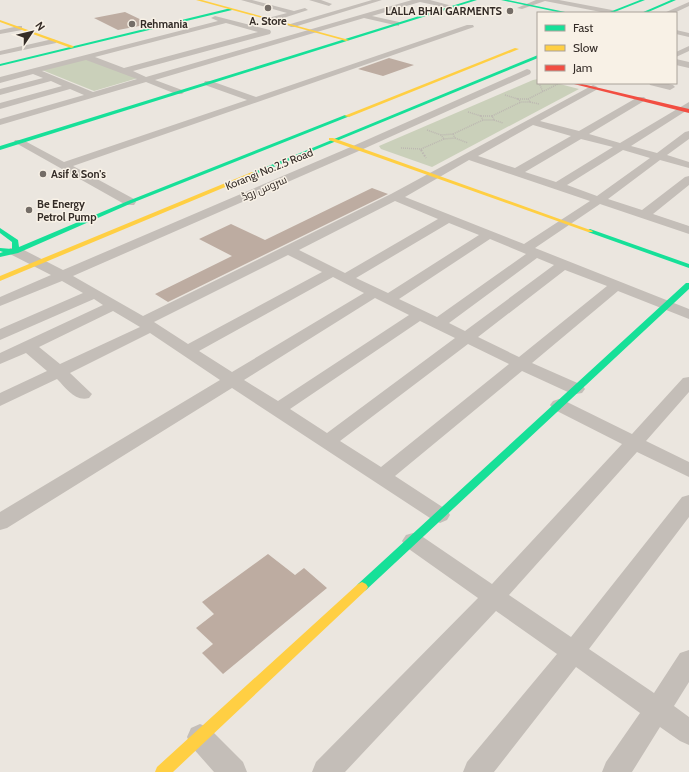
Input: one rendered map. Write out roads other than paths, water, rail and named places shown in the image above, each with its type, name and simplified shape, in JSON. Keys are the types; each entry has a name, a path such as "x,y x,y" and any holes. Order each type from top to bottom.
{"street":[{"path":"198,0 347,40"},
{"path":"244,0 295,13"},
{"path":"257,3 270,0"},
{"path":"312,0 329,4 341,11 396,24"},
{"path":"291,25 379,0"},
{"path":"0,122 419,0 453,7"},
{"path":"0,148 475,0"},
{"path":"503,0 544,12"},
{"path":"524,6 542,0"},
{"path":"548,0 611,12 642,0"},
{"path":"645,12 674,0"},
{"path":"490,2 562,12"},
{"path":"276,8 291,4"},
{"path":"271,20 329,4"},
{"path":"670,12 688,5"},
{"path":"2,63 72,48 231,9"},
{"path":"677,13 683,14"},
{"path":"205,15 290,38"},
{"path":"0,80 226,21"},
{"path":"0,22 20,33"},
{"path":"231,30 246,26"},
{"path":"63,166 470,27"},
{"path":"0,32 35,34 72,48"},
{"path":"124,71 267,32"},
{"path":"677,32 689,35"},
{"path":"114,37 149,48"},
{"path":"0,53 53,41"},
{"path":"677,46 688,48"},
{"name":"Korangi No.2.5 Road","path":"0,255 15,251 130,202 523,47"},
{"path":"677,54 688,48"},
{"path":"162,53 198,65"},
{"name":"Korangi No.2.5 Road","path":"0,279 337,141 537,56"},
{"path":"87,57 179,92"},
{"path":"105,64 120,60"},
{"path":"677,62 689,65"},
{"path":"510,68 534,73"},
{"path":"34,71 93,95"},
{"name":"سروس روڈ","path":"0,302 534,73"},
{"path":"0,92 53,78"},
{"path":"208,83 256,100"},
{"path":"579,84 687,109"},
{"path":"657,84 670,87"},
{"path":"0,106 72,86"},
{"path":"0,400 59,372 288,250 436,176 593,88"},
{"path":"517,172 641,99"},
{"path":"558,186 622,146 687,109"},
{"path":"533,122 689,165"},
{"path":"309,131 689,266"},
{"path":"439,323 565,222 599,200 689,134"},
{"path":"19,142 130,202"},
{"path":"470,157 689,230"},
{"path":"644,215 689,179"},
{"path":"395,197 689,314"},
{"path":"346,278 448,218"},
{"path":"0,230 16,240 15,251"},
{"path":"0,522 231,379 489,234"},
{"path":"0,250 15,251 62,275 147,325 440,515"},
{"path":"288,250 521,364 576,389"},
{"path":"327,442 564,264"},
{"path":"187,351 332,272"},
{"path":"381,477 617,285"},
{"path":"162,772 689,285"},
{"path":"0,336 94,294"},
{"path":"0,359 114,306"},
{"path":"277,410 420,314"},
{"path":"28,346 83,394"},
{"path":"326,772 494,597 689,382"},
{"path":"559,405 689,470"},
{"path":"477,772 573,652 689,502"},
{"path":"413,540 689,732"},
{"path":"616,772 689,660"},
{"path":"200,737 233,772"}],"place":[{"name":"A. Store","path":"268,8"},
{"name":"LALLA BHAI GARMENTS","path":"510,11"},
{"name":"Rehmania","path":"132,24"},
{"name":"Asif & Son's","path":"43,174"},
{"name":"Be Energy Petrol Pump","path":"29,210"}]}
